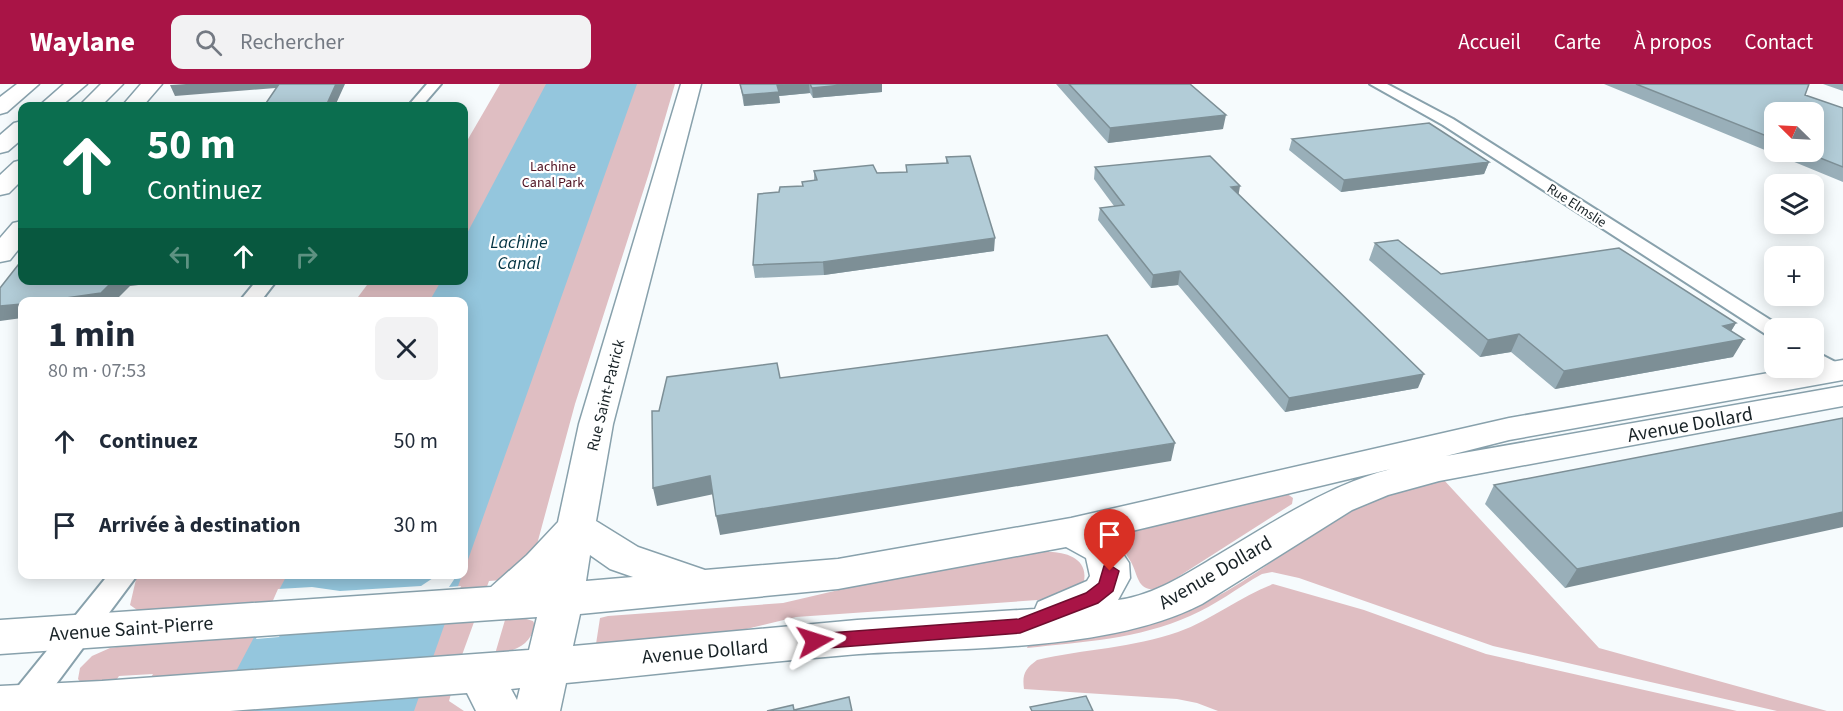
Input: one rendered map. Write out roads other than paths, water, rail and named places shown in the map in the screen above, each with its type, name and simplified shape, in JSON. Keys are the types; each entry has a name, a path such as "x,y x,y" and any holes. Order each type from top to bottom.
{"main road":[{"path":"0,90 8,84"},
{"path":"0,108 29,84"},
{"path":"54,102 77,84"},
{"path":"76,102 98,84"},
{"path":"93,102 113,84"},
{"path":"136,102 152,84"},
{"name":"Rue Saint-Patrick","path":"537,711 548,667 599,411 670,166 691,84"},
{"path":"0,146 18,131"},
{"path":"0,168 18,152"},
{"path":"0,188 18,171"},
{"path":"0,254 18,234"},
{"name":"Avenue Dollard","path":"261,620 562,599 709,587 838,573 1071,532 1453,440 1835,374"},
{"name":"Avenue Dollard","path":"11,706 468,674 857,637 1107,618 1170,602 1324,508 1396,479 1835,374"},
{"path":"491,604 542,566 577,526 608,550 633,563 709,587"},
{"path":"1020,626 1092,598 1107,586 1110,571 1105,555 1092,543 1071,532"},
{"name":"Avenue Saint-Pierre","path":"0,637 261,620"},
{"path":"468,674 499,711"}],"street":[{"path":"418,102 434,84"},
{"name":"Rue Elmslie","path":"1377,84 1448,122 1764,325"},
{"path":"253,297 263,285"},
{"path":"11,706 79,632 121,579"}],"water":[{"name":"Lachine Canal","path":"546,84 637,84 468,560 468,297 432,297 439,285 468,285 468,231"},
{"path":"285,579 461,579 414,711 215,711"}],"park label":[{"name":"Lachine Canal Park","path":"553,174"}]}
